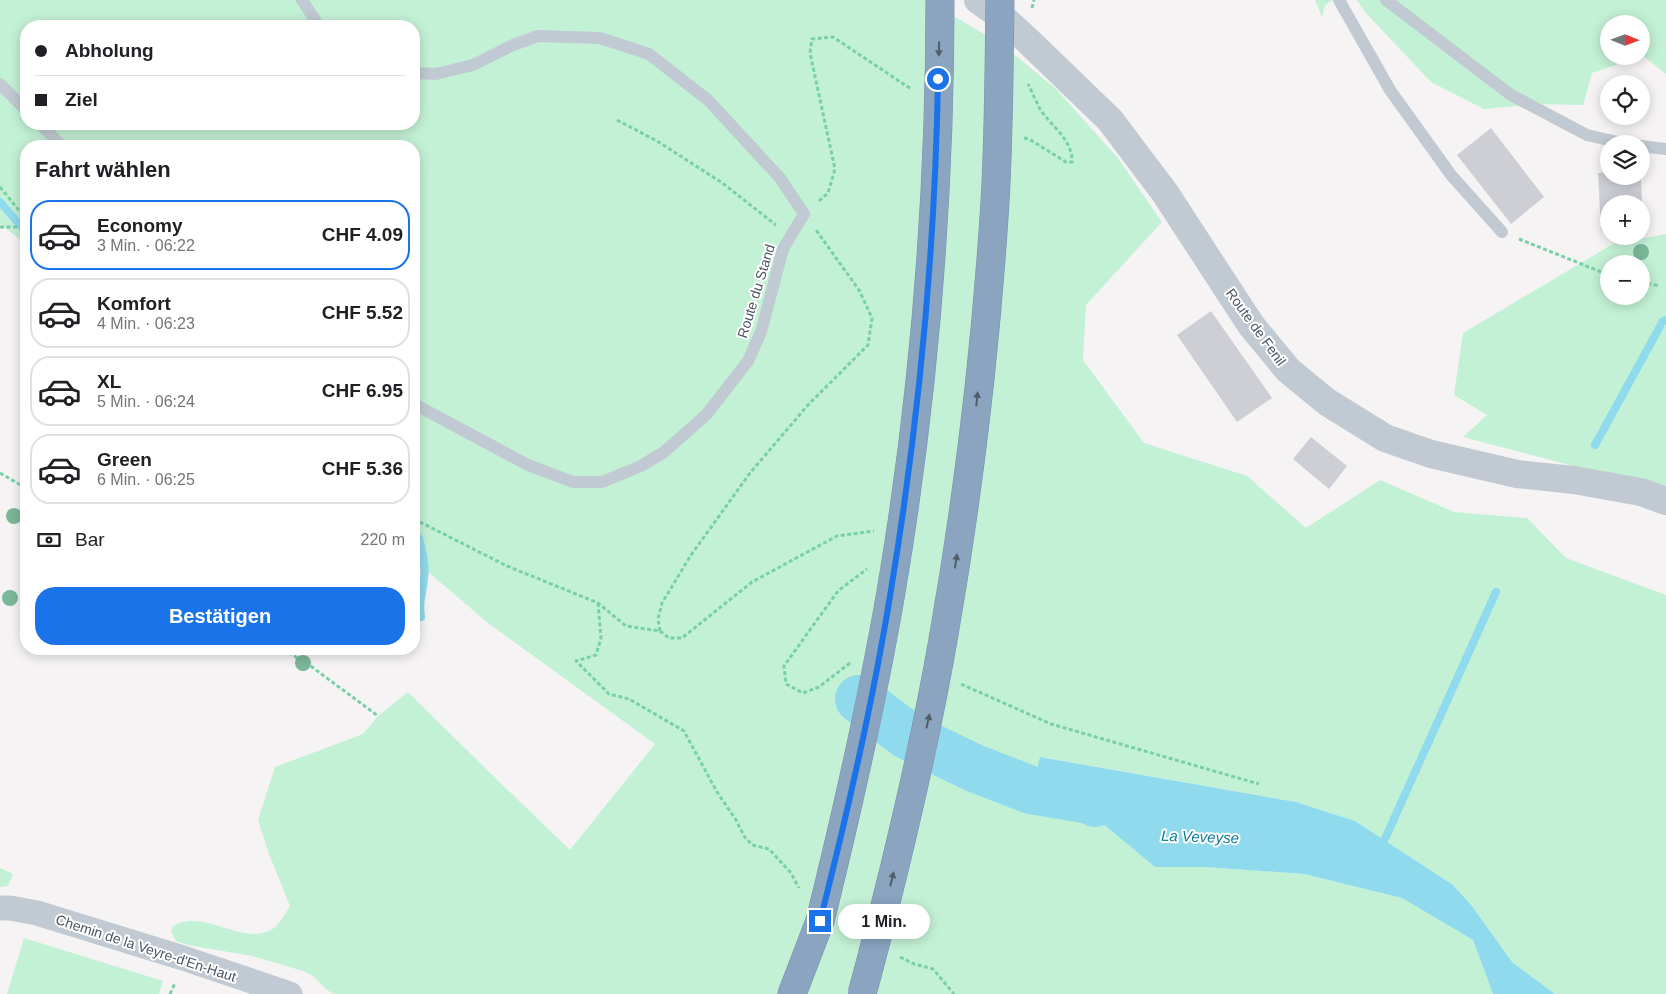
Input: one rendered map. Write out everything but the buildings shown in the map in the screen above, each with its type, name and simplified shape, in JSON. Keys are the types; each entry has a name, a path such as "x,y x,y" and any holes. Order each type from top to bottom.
{"highway":[{"path":"798,994 820,921 850,800 892,590 921,372 932,240 936,166 940,0"},
{"path":"862,994 900,848 926,732 944,635 966,489 982,346 995,202 1000,0"},
{"path":"792,994 820,921"}],"street":[{"name":"Route de Fenil","path":"978,0 1003,18 1025,38 1110,120 1165,194 1251,325 1288,370 1328,402 1385,438 1431,454 1517,474 1574,480 1641,492 1666,501"},
{"name":"Chemin de la Veyre-d'En-Haut","path":"0,908 37,913 183,958 290,994"}],"lane":[{"path":"302,0 315,20"},
{"path":"1339,0 1390,90 1451,175 1502,232"},
{"path":"1386,0 1511,96 1587,135 1600,138"},
{"path":"420,73 436,74 473,65 513,45 538,36 600,38 649,54 708,100 780,178 804,214"},
{"path":"0,84 20,104"},
{"path":"46,130 56,140"},
{"path":"1650,147 1666,149"},
{"name":"Route du Stand","path":"420,407 528,466 572,482 602,482 641,466 664,452 706,415 748,361 761,332 783,248 804,214"}],"path":[{"path":"617,120 657,141 721,182 790,236"},
{"path":"0,187 20,213"},
{"path":"420,522 507,566 598,603 626,626 660,631 658,620 662,603 691,555 720,513 750,473 808,405 868,345 872,318 859,290 804,214"},
{"path":"0,226 20,227"},
{"path":"1502,232 1600,271"},
{"path":"1650,284 1660,286"},
{"path":"0,473 20,485"},
{"path":"598,603 601,638 596,656 576,661 609,694 630,699 684,731 717,792 736,820 744,836 752,845 770,850 791,873 802,894"},
{"path":"293,655 378,716"},
{"path":"898,956 914,964 933,969 954,994"}],"green space":[{"path":"0,0 926,0 1003,45 1056,89 1117,157 1162,222 1086,305 1083,360 1144,443 1247,476 1306,528 1380,480 1454,512 1527,518 1566,558 1666,595 1666,994 1555,994 1512,962 1472,906 1453,885 1355,821 1296,802 1041,757 1030,802 1090,812 1155,867 1204,867 1304,874 1402,898 1473,940 1493,994 334,994 327,990 313,976 303,971 252,956 188,945 176,941 171,931 172,927 184,922 197,921 250,934 262,933 276,926 290,906 269,854 258,820 275,767 363,734 378,716 408,692 570,850 655,744 488,623 420,565 420,140 20,140 20,239 0,224"},
{"path":"1315,0 1333,0 1325,5 1322,17"},
{"path":"1357,0 1666,0 1666,74 1650,61 1650,15 1600,15 1600,65 1616,65 1592,73 1583,105 1535,104 1484,109 1431,82 1365,12"},
{"path":"1666,234 1666,501 1585,469 1463,437 1487,415 1454,395 1463,333 1611,245 1650,245 1650,237"},
{"path":"0,868 13,874 8,886 0,887"},
{"path":"24,938 163,981 159,994 7,994"}],"water":[{"path":"1040,757 1296,802 1355,821 1453,885 1472,906 1512,962 1555,994 1493,994 1473,940 1402,898 1304,874 1204,867 1155,867 1090,813 1030,802"}],"waterway":[{"path":"0,202 20,225"},
{"path":"1595,445 1663,321 1666,320"},
{"path":"420,543 424,563 420,606"},
{"path":"1380,850 1496,592"},
{"path":"420,606 421,617"},
{"name":"La Veveyse","path":"859,699 908,736 974,768 1031,790 1090,800 1095,803"}],"route":[{"path":"820,921 850,800 878,664 892,590 912,452 932,240 938,79"}]}
